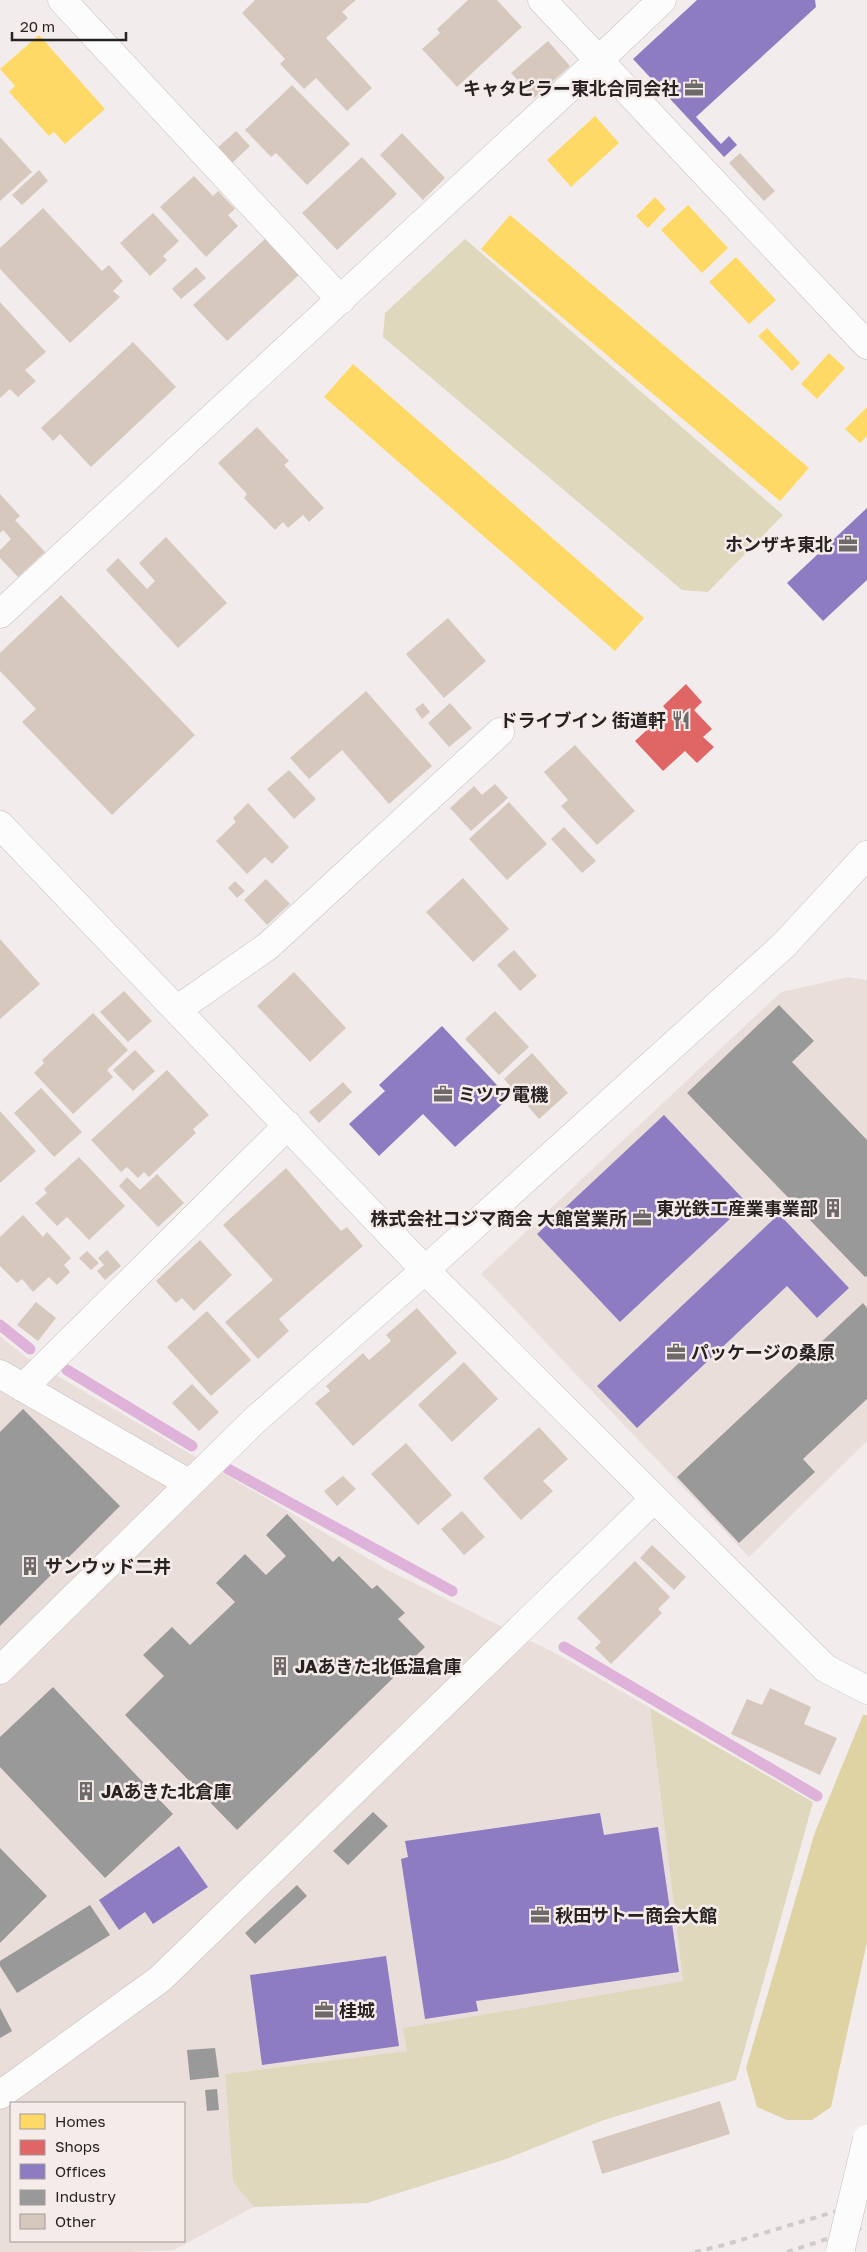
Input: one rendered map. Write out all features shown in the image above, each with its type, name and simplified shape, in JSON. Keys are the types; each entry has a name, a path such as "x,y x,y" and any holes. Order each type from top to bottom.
{"main road":[{"path":"62,0 341,300"},
{"path":"542,0 867,345"},
{"path":"0,614 341,300 662,0"},
{"path":"178,1009 268,946 500,732"},
{"path":"0,825 426,1270 654,1498 825,1668 867,1690"},
{"path":"0,1670 255,1420 426,1270 785,944 867,855"},
{"path":"190,1484 11,1381 288,1125"},
{"path":"0,2095 160,1979 654,1498"},
{"path":"840,2252 867,2139"}],"shaded area":[{"path":"465,239 783,515 708,592 682,590 383,337 385,313"},
{"path":"848,977 867,980 867,1441 749,1557 481,1274 781,992"},
{"path":"0,1336 27,1358 388,1570 559,1655 650,1708 683,1981 404,2028 408,2051 225,2074 233,2181 254,2207 174,2250 132,2252 0,2252"},
{"path":"650,1708 813,1802 736,2080 604,2120 506,2159 367,2203 254,2207 233,2182 225,2074 407,2051 403,2028 683,1981"},
{"path":"863,1715 867,1715 867,1942 831,2107 812,2120 787,2120 757,2107 746,2068 815,1832"}],"building: Homes":[{"path":"39,35 105,109 65,144 54,132 49,136 9,92 15,86 0,69"},
{"path":"595,116 619,143 571,187 547,160"},
{"path":"655,197 666,209 648,228 636,216"},
{"path":"688,205 728,248 702,273 661,230"},
{"path":"510,215 809,468 780,501 481,249"},
{"path":"736,257 776,300 749,324 709,282"},
{"path":"767,328 800,363 792,371 758,336"},
{"path":"829,353 845,368 817,399 801,384"},
{"path":"353,364 644,618 615,651 324,397"},
{"path":"867,407 867,436 860,443 845,429"}],"building: Shops":[{"name":"ドライブイン 街道軒","path":"686,684 702,702 694,710 712,729 703,737 714,747 697,763 685,751 663,771 635,741 667,711 663,706"}],"building: Offices":[{"name":"キャタピラー東北合同会社","path":"697,0 815,0 816,7 696,117 721,144 729,136 737,145 724,157 633,59"},
{"name":"ホンザキ東北","path":"867,508 867,580 823,621 787,583"},
{"name":"ミツワ電機","path":"442,1026 509,1098 455,1147 423,1114 379,1156 349,1124 385,1091 379,1085"},
{"name":"株式会社コジマ商会 大館営業所","path":"664,1115 747,1203 620,1322 537,1234"},
{"name":"パッケージの桑原","path":"779,1214 849,1288 817,1318 787,1286 637,1428 597,1386"},
{"name":"秋田サトー商会大館","path":"600,1813 604,1835 658,1827 679,1972 476,2001 478,2011 425,2019 401,1859 408,1857 405,1841"},
{"path":"179,1846 208,1887 153,1924 145,1912 119,1930 99,1900"},
{"name":"桂城","path":"386,1956 399,2046 262,2065 250,1975"}],"building: Industry":[{"name":"東光鉄工産業事業部","path":"779,1005 814,1041 792,1062 867,1140 867,1276 865,1277 687,1093"},
{"path":"863,1303 867,1308 867,1399 803,1459 815,1472 739,1543 677,1477"},
{"name":"サンウッド二井","path":"23,1409 120,1506 0,1626 0,1432"},
{"name":"JAあきた北低温倉庫","path":"287,1514 333,1562 339,1556 372,1589 377,1585 405,1613 398,1619 425,1647 237,1830 125,1715 164,1676 143,1655 172,1627 190,1645 235,1602 216,1583 245,1554 266,1575 286,1556 266,1535"},
{"name":"JAあきた北倉庫","path":"53,1687 173,1814 105,1878 0,1767 0,1737"},
{"path":"373,1812 388,1826 348,1865 333,1851"},
{"path":"0,1848 47,1896 0,1943"},
{"path":"297,1885 307,1896 255,1944 245,1933"},
{"path":"90,1905 110,1935 17,1993 0,1966 0,1961"},
{"path":"0,2008 12,2031 0,2038"},
{"path":"215,2048 219,2077 190,2080 187,2050"},
{"path":"217,2089 219,2110 207,2111 205,2090"}],"building: Other":[{"path":"255,0 356,0 342,12 348,18 326,38 372,88 347,111 316,78 304,89 280,64 285,59 242,13"},
{"path":"468,0 497,0 522,27 457,87 422,49 440,33 437,29"},
{"path":"548,41 570,66 534,98 511,73"},
{"path":"292,85 350,144 307,185 276,153 271,157 245,130"},
{"path":"236,131 250,146 230,165 216,149"},
{"path":"402,133 445,178 423,200 380,155"},
{"path":"0,137 32,172 0,201"},
{"path":"740,153 775,191 764,201 729,163"},
{"path":"362,157 397,194 337,250 302,213"},
{"path":"39,170 48,181 22,205 12,195"},
{"path":"194,176 213,196 218,191 235,209 228,215 238,226 206,257 160,207"},
{"path":"43,208 102,271 109,265 123,281 113,291 120,297 70,343 0,269 0,248"},
{"path":"153,213 179,241 163,256 167,260 150,276 120,243"},
{"path":"266,238 300,274 227,341 193,305"},
{"path":"196,267 206,278 181,299 172,289"},
{"path":"0,302 46,352 25,370 36,381 18,397 10,389 0,398"},
{"path":"133,342 176,387 91,467 60,434 53,441 41,428"},
{"path":"257,427 289,461 284,465 324,508 309,522 303,515 288,528 283,522 275,530 244,498 247,494 218,463"},
{"path":"0,494 20,516 15,520 45,552 18,577 0,558 0,550 11,539 3,530 0,533"},
{"path":"166,537 227,603 178,648 106,570 118,558 147,589 155,581 139,563"},
{"path":"61,595 195,735 112,815 22,722 36,709 0,671 0,653"},
{"path":"448,618 486,661 444,698 406,654"},
{"path":"366,691 432,766 389,804 342,750 309,779 290,758"},
{"path":"423,703 430,712 422,719 415,709"},
{"path":"450,703 472,728 449,747 428,723"},
{"path":"575,745 635,811 597,845 561,806 568,800 544,772"},
{"path":"289,770 316,799 294,819 267,789"},
{"path":"495,784 508,798 471,831 450,808 474,786 482,795"},
{"path":"509,802 547,844 507,880 469,839"},
{"path":"248,803 289,847 272,864 265,857 247,874 216,841 236,822 233,818"},
{"path":"564,827 596,861 582,873 551,839"},
{"path":"463,878 509,929 473,962 426,912"},
{"path":"266,879 290,904 267,925 244,900"},
{"path":"235,881 245,891 237,898 228,888"},
{"path":"0,939 40,984 0,1019"},
{"path":"514,950 537,976 520,991 497,965"},
{"path":"294,972 346,1028 310,1062 257,1006"},
{"path":"124,991 152,1021 128,1042 100,1012"},
{"path":"495,1011 529,1047 499,1075 465,1039"},
{"path":"93,1013 128,1050 107,1070 113,1077 73,1114 34,1073 44,1063 42,1060"},
{"path":"135,1050 155,1071 133,1091 113,1070"},
{"path":"532,1053 568,1093 539,1119 504,1079"},
{"path":"167,1070 209,1115 193,1129 196,1133 149,1177 144,1172 138,1178 127,1167 121,1172 91,1140"},
{"path":"343,1082 352,1092 319,1123 309,1112"},
{"path":"41,1088 82,1132 54,1157 14,1113"},
{"path":"0,1111 36,1151 0,1183"},
{"path":"79,1157 125,1206 89,1240 67,1217 57,1226 35,1203 47,1193 44,1189"},
{"path":"286,1168 341,1231 347,1227 363,1246 279,1319 289,1331 258,1359 225,1322 273,1280 223,1225"},
{"path":"157,1174 184,1203 158,1227 119,1186 127,1177 140,1190"},
{"path":"23,1215 43,1237 47,1232 71,1258 64,1265 70,1272 57,1285 49,1277 33,1292 22,1279 17,1283 0,1266 0,1237"},
{"path":"200,1240 232,1275 194,1311 182,1298 176,1303 156,1281"},
{"path":"107,1250 121,1266 105,1280 97,1271 104,1265 98,1258"},
{"path":"87,1251 99,1263 91,1270 79,1258"},
{"path":"36,1302 56,1318 38,1341 17,1325"},
{"path":"417,1308 457,1353 353,1446 315,1403 330,1391 326,1386 363,1353 369,1360 391,1341 386,1335"},
{"path":"207,1311 251,1360 211,1396 167,1347"},
{"path":"464,1362 498,1399 452,1442 418,1405"},
{"path":"192,1384 219,1412 199,1431 172,1403"},
{"path":"539,1427 568,1459 543,1481 553,1491 521,1520 483,1478"},
{"path":"406,1443 452,1495 418,1525 371,1474"},
{"path":"343,1476 356,1489 337,1506 324,1491"},
{"path":"462,1511 485,1537 464,1555 441,1529"},
{"path":"652,1545 686,1577 674,1590 640,1558"},
{"path":"635,1561 670,1597 658,1609 662,1613 611,1664 595,1648 601,1642 577,1618"},
{"path":"770,1688 811,1707 804,1724 837,1738 820,1775 731,1734 747,1699 762,1705"},
{"path":"720,2101 730,2134 602,2174 592,2141"}],"waterway":[{"path":"0,1325 30,1349"},
{"path":"67,1370 192,1446"},
{"path":"228,1469 452,1591"},
{"path":"564,1647 817,1796"}],"railway":[{"path":"695,2252 867,2202"},
{"path":"787,2252 867,2226"}],"place":[{"name":"キャタピラー東北合同会社","path":"694,88"},
{"name":"ホンザキ東北","path":"848,544"},
{"name":"ドライブイン 街道軒","path":"681,720"},
{"name":"ミツワ電機","path":"443,1094"},
{"name":"東光鉄工産業事業部","path":"833,1208"},
{"name":"株式会社コジマ商会 大館営業所","path":"642,1218"},
{"name":"パッケージの桑原","path":"676,1352"},
{"name":"サンウッド二井","path":"30,1566"},
{"name":"JAあきた北低温倉庫","path":"280,1666"},
{"name":"JAあきた北倉庫","path":"86,1791"},
{"name":"秋田サトー商会大館","path":"540,1915"},
{"name":"桂城","path":"324,2010"}]}
